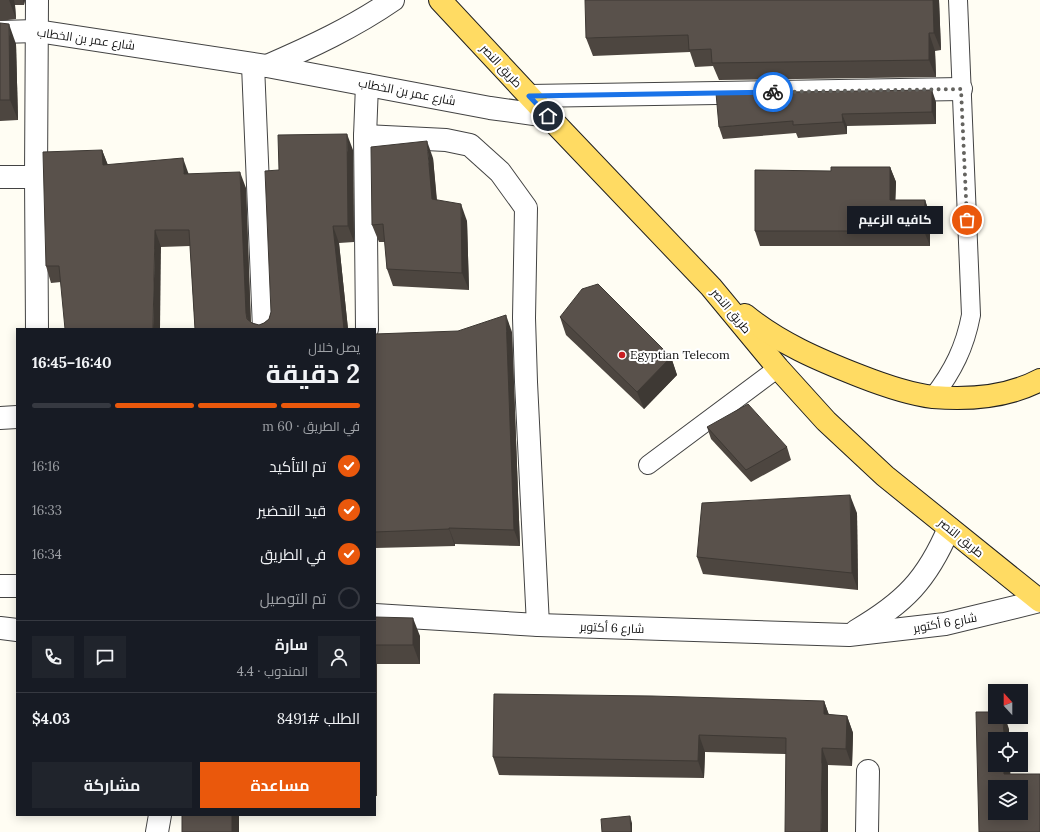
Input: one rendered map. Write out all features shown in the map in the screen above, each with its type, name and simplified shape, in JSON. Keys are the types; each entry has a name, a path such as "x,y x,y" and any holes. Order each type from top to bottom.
{"main road":[{"name":"طريق النصر","path":"440,0 711,287 778,368 840,434 885,476 1040,601"},
{"path":"711,287 761,328 802,351 888,386 932,396 978,398 1023,389 1040,380"}],"street":[{"path":"37,0 37,328"},
{"path":"264,328 260,65 308,48 347,28 393,0"},
{"name":"شارع عمر بن الخطاب","path":"0,32 37,31 260,65 490,108 548,116"},
{"path":"366,328 365,136 367,85"},
{"path":"529,96 961,89"},
{"path":"365,136 446,140 470,145 500,172 526,208 524,318 538,625"},
{"path":"0,177 36,177"},
{"path":"0,418 16,417"},
{"path":"849,635 884,615 905,597 924,576 938,552 949,528"},
{"path":"0,586 16,586"},
{"name":"شارع 6 أكتوبر","path":"376,615 538,625 849,635 945,624 1040,601"},
{"path":"0,628 16,630"},
{"path":"867,832 868,771"},
{"path":"157,832 160,816"}],"lane":[{"path":"932,396 944,382 957,361 967,333 971,314 958,0"},
{"path":"648,465 778,368"}],"building":[{"path":"585,0 933,0 934,33 929,33 929,60 712,63 711,49 689,50 688,35 586,38"},
{"path":"0,23 9,24 10,100 0,100"},
{"path":"932,90 932,112 842,114 843,122 793,125 793,121 719,127 716,93"},
{"path":"347,134 348,226 333,226 344,328 195,328 189,230 155,230 153,328 65,328 59,266 46,266 43,152 102,150 103,165 183,158 184,174 240,172 246,313 247,319 252,323 259,325 269,319 271,312 265,171 279,170 278,135"},
{"path":"427,141 432,199 461,204 462,273 387,269 383,224 372,225 371,147"},
{"path":"831,167 890,167 890,200 925,200 924,231 755,231 755,170 831,171"},
{"name":"Egyptian Telecom","path":"598,284 671,357 637,392 560,317 582,289"},
{"path":"506,315 514,530 449,528 376,532 376,334 458,331"},
{"path":"748,404 787,447 746,470 707,427"},
{"path":"850,495 852,573 697,557 702,503"},
{"path":"376,617 413,618 413,645 376,645"},
{"path":"494,694 652,696 824,701 824,714 847,716 846,749 822,748 821,832 785,832 786,738 699,735 698,761 493,757"},
{"path":"976,712 988,712 988,724 1003,724 1004,732 988,732 988,772 1004,772 1004,774 1040,774 1040,832 979,832"},
{"path":"182,816 232,816 232,832 182,832"},
{"path":"630,816 631,832 602,832 601,819"}],"way so far":[{"path":"773,92 961,89 967,220"}],"place":[{"name":"كافيه الزعيم","path":"967,220"},
{"name":"Egyptian Telecom","path":"622,355"}],"route":[{"path":"548,116 529,96 773,92"}]}
